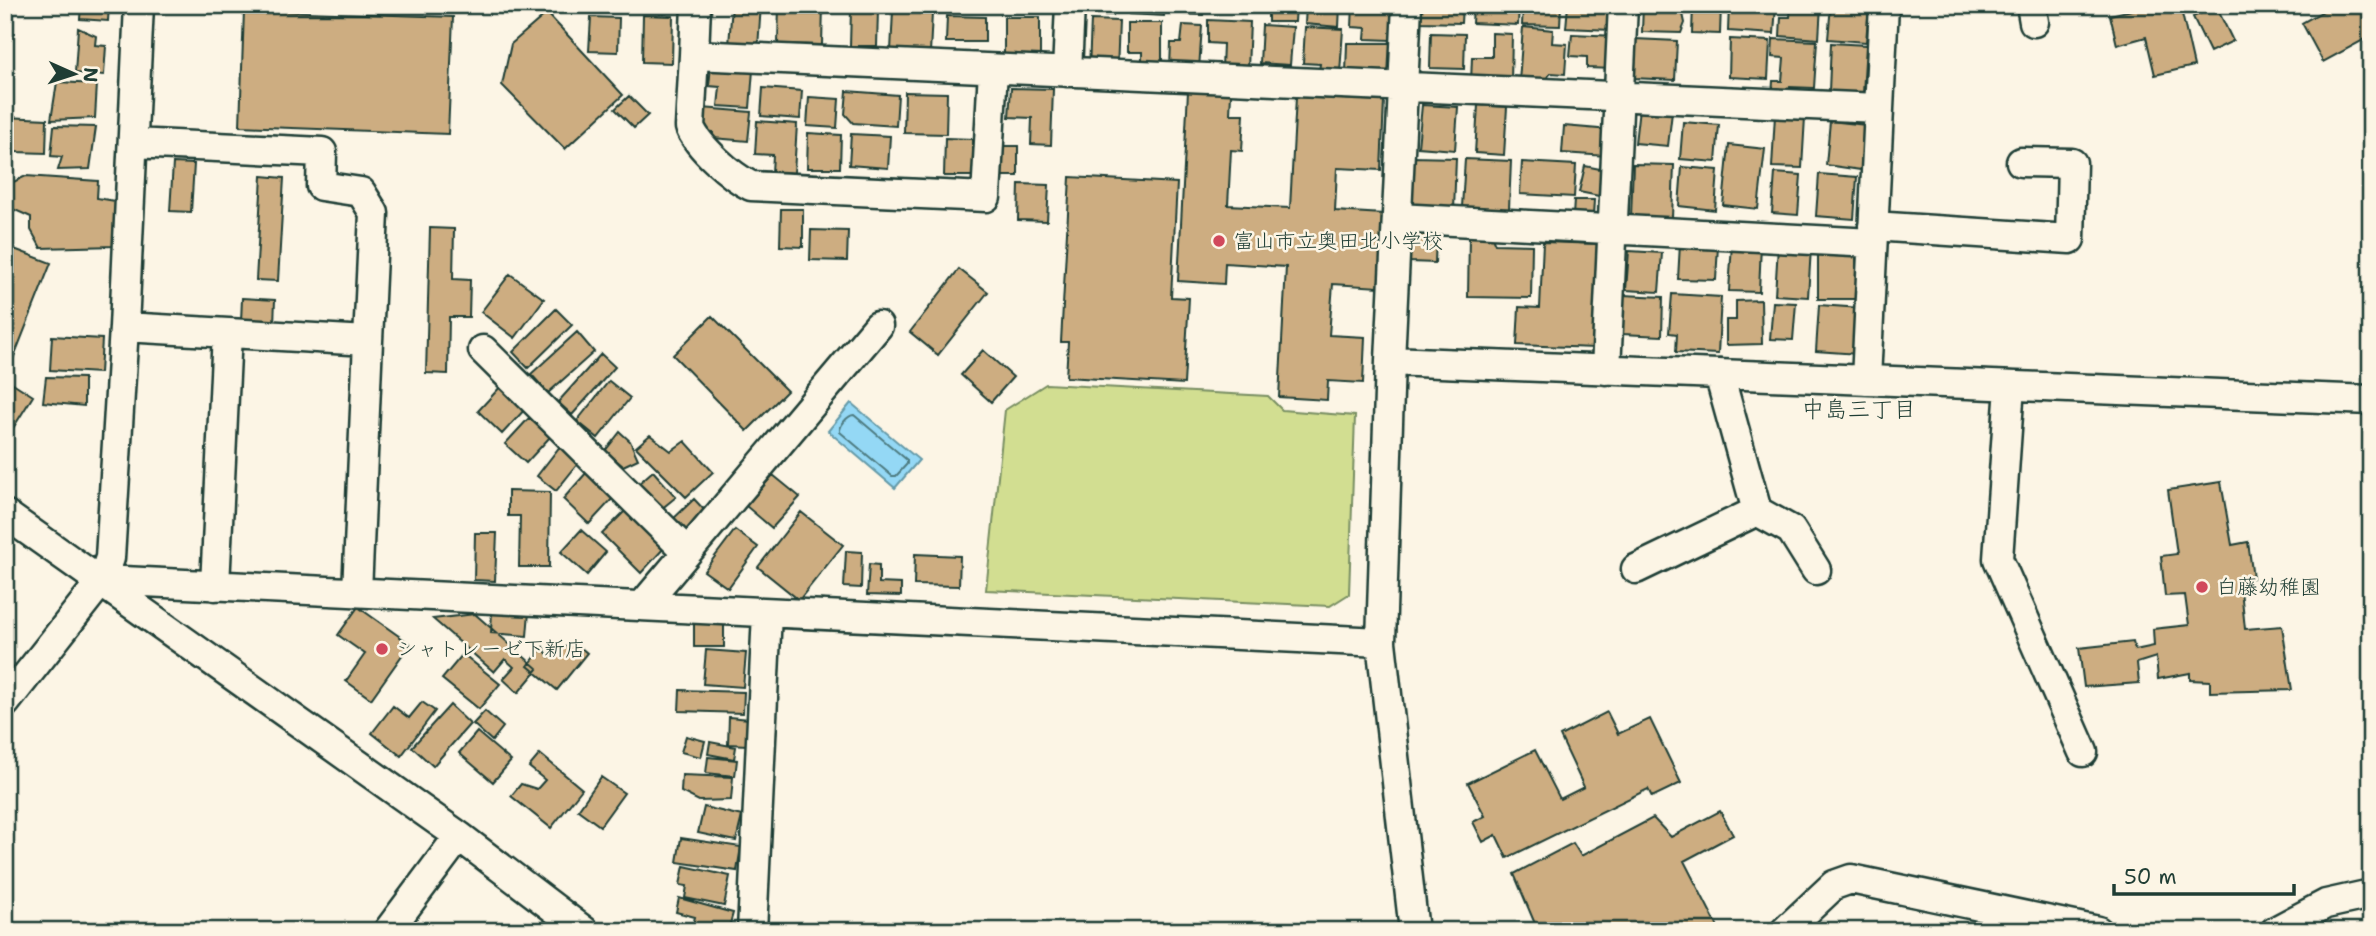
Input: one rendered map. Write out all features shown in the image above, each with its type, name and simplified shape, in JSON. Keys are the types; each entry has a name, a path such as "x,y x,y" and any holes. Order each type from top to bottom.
{"street":[{"path":"5,703 102,580 112,545 139,5"},
{"path":"696,5 690,127 694,138 738,180 751,186 986,197 993,69"},
{"path":"1067,72 1070,5"},
{"path":"1407,5 1390,361 1381,642 1414,931"},
{"path":"1606,370 1623,5"},
{"path":"1866,380 1884,5"},
{"path":"694,55 1878,108"},
{"path":"133,143 322,152 321,186 361,192 374,213 357,593"},
{"path":"1397,218 1613,229 2070,239 2072,163 2021,162"},
{"path":"642,606 878,326"},
{"path":"124,327 368,341"},
{"path":"215,586 227,333"},
{"path":"483,350 687,552"},
{"path":"1390,361 2371,400"},
{"path":"1719,374 1757,511 1791,530 1816,570"},
{"path":"2010,386 1998,559 2083,752"},
{"path":"1636,569 1757,511"},
{"path":"5,514 102,580 459,836 584,931"},
{"path":"102,580 1381,642"},
{"path":"752,931 767,613"},
{"path":"388,931 459,836"},
{"path":"1785,931 1834,885 1851,878 2098,931"},
{"path":"2275,931 2326,904 2371,894"}],"green space":[{"path":"1046,384 1268,396 1282,410 1355,416 1349,594 1330,606 986,590 1005,410"}],"water":[{"path":"851,403 919,460 895,488 828,431"}],"building":[{"path":"81,5 109,5 108,21 80,19"},
{"path":"732,5 761,5 758,47 729,45"},
{"path":"779,5 823,5 822,45 778,44"},
{"path":"1012,5 1039,5 1039,10 1012,10"},
{"path":"1078,5 1113,5 1113,15 1078,14"},
{"path":"1129,5 1165,5 1164,16 1129,14"},
{"path":"1182,5 1204,5 1203,15 1182,14"},
{"path":"1221,5 1251,5 1251,12 1220,10"},
{"path":"1268,5 1296,5 1295,22 1268,22"},
{"path":"1306,5 1340,5 1339,27 1305,24"},
{"path":"1353,5 1393,5 1391,40 1365,39 1366,28 1352,27"},
{"path":"1419,5 1462,5 1461,23 1419,22"},
{"path":"1519,5 1518,25 1472,23 1473,6"},
{"path":"1523,5 1561,5 1560,26 1522,25"},
{"path":"1568,5 1613,5 1612,30 1566,28"},
{"path":"1643,5 1681,5 1685,23 1681,33 1642,32"},
{"path":"1693,5 1721,5 1720,34 1692,33"},
{"path":"1729,5 1776,5 1774,34 1728,31"},
{"path":"1791,5 1821,5 1819,39 1780,36 1781,17 1790,17"},
{"path":"1831,5 1869,5 1866,42 1828,39"},
{"path":"2153,5 2180,5 2194,66 2155,75 2146,37 2117,45 2110,15"},
{"path":"2334,5 2371,5 2371,36 2323,62 2302,23"},
{"path":"2216,6 2233,41 2210,52 2193,17"},
{"path":"244,10 453,17 448,134 240,126"},
{"path":"851,10 878,10 877,46 850,46"},
{"path":"893,11 932,13 930,53 891,51"},
{"path":"547,13 623,95 565,149 502,85 511,44"},
{"path":"643,15 673,16 672,63 642,62"},
{"path":"947,16 985,17 985,42 946,42"},
{"path":"591,17 619,18 618,52 589,51"},
{"path":"1004,17 1040,17 1040,59 1004,59"},
{"path":"1091,20 1119,21 1117,71 1089,70"},
{"path":"1208,20 1250,22 1248,69 1222,68 1223,44 1208,43"},
{"path":"1127,23 1162,23 1162,62 1142,62 1142,52 1127,52"},
{"path":"1183,25 1202,26 1199,69 1170,67 1171,43 1181,43"},
{"path":"1262,25 1293,27 1290,65 1260,63"},
{"path":"1305,27 1343,29 1340,73 1319,71 1320,64 1303,63"},
{"path":"1523,27 1553,30 1552,43 1567,44 1565,74 1551,73 1542,83 1519,82"},
{"path":"78,28 96,36 95,45 106,46 104,75 75,73"},
{"path":"1431,33 1465,34 1464,69 1430,68"},
{"path":"1492,33 1512,34 1511,83 1471,82 1472,57 1492,57"},
{"path":"1572,34 1616,36 1614,69 1587,68 1587,57 1570,56"},
{"path":"1635,39 1677,41 1675,80 1633,78"},
{"path":"1730,39 1770,41 1768,79 1729,77"},
{"path":"1773,39 1817,41 1814,88 1790,87 1789,98 1772,97 1773,81 1782,81 1784,58 1772,57"},
{"path":"1347,43 1394,43 1393,80 1346,73"},
{"path":"1831,43 1866,45 1863,93 1829,91"},
{"path":"711,66 753,70 750,108 718,106 720,87 709,86"},
{"path":"57,82 97,84 95,118 51,120"},
{"path":"763,88 802,91 800,119 761,116"},
{"path":"1011,88 1053,89 1051,145 1031,144 1032,118 1009,117"},
{"path":"847,91 898,95 896,126 853,123 845,114"},
{"path":"1188,91 1231,94 1230,114 1244,114 1242,151 1231,150 1228,205 1290,208 1296,97 1384,101 1381,170 1337,168 1335,211 1383,214 1379,287 1333,284 1329,335 1365,337 1363,383 1328,381 1327,400 1279,397 1286,267 1225,263 1224,284 1178,281"},
{"path":"905,92 947,93 946,134 904,133"},
{"path":"629,96 648,115 634,128 615,109"},
{"path":"809,97 839,99 837,128 807,126"},
{"path":"1422,105 1458,107 1455,150 1418,147"},
{"path":"1478,105 1507,107 1504,155 1475,153"},
{"path":"702,108 751,112 748,141 713,138 713,132 700,131"},
{"path":"1639,108 1672,112 1668,146 1635,143"},
{"path":"1775,115 1805,117 1802,168 1772,167"},
{"path":"5,117 47,119 46,153 15,152 5,144"},
{"path":"757,121 797,124 794,173 772,172 773,155 755,154"},
{"path":"1830,121 1866,125 1861,170 1826,165"},
{"path":"1683,122 1719,125 1716,162 1680,159"},
{"path":"54,126 96,127 90,169 58,170 62,157 51,156"},
{"path":"1564,126 1610,130 1607,156 1562,153"},
{"path":"808,133 841,135 840,168 807,168"},
{"path":"851,134 890,136 888,168 849,165"},
{"path":"945,138 973,139 973,176 944,176"},
{"path":"1729,145 1765,149 1758,209 1723,205"},
{"path":"1000,146 1018,146 1018,176 999,176"},
{"path":"1411,157 1456,158 1454,210 1409,208"},
{"path":"1465,159 1511,161 1509,209 1462,207"},
{"path":"1522,162 1576,165 1574,197 1520,194"},
{"path":"173,163 194,164 191,212 170,211"},
{"path":"1633,164 1674,165 1672,218 1631,217"},
{"path":"1585,166 1610,171 1604,197 1579,192"},
{"path":"1682,167 1718,170 1715,210 1679,206"},
{"path":"1775,173 1801,175 1798,215 1772,213"},
{"path":"1819,174 1857,177 1854,219 1816,216"},
{"path":"26,176 98,181 97,198 121,202 115,246 41,248 31,230 31,217 8,207 11,183"},
{"path":"262,176 284,178 278,281 256,280"},
{"path":"1070,177 1177,183 1171,297 1189,298 1184,384 1066,377 1068,342 1061,342"},
{"path":"1019,184 1049,185 1047,221 1018,220"},
{"path":"1574,200 1594,200 1593,216 1573,216"},
{"path":"781,209 803,209 803,247 780,246"},
{"path":"430,228 454,229 453,279 470,280 469,317 449,317 448,374 426,373"},
{"path":"811,230 848,231 847,261 810,260"},
{"path":"1410,234 1436,235 1435,263 1410,262"},
{"path":"1469,235 1491,235 1495,244 1532,245 1531,298 1468,297"},
{"path":"1543,242 1599,244 1595,348 1517,345 1519,307 1540,308"},
{"path":"1732,243 1761,244 1759,292 1729,291"},
{"path":"1680,244 1718,246 1716,280 1678,279"},
{"path":"1778,246 1811,248 1808,297 1775,295"},
{"path":"9,247 51,263 11,364 5,361 5,257"},
{"path":"1818,249 1856,249 1856,299 1818,299"},
{"path":"1629,251 1662,253 1659,292 1626,290"},
{"path":"959,269 988,292 938,355 910,332"},
{"path":"510,274 544,299 515,338 481,312"},
{"path":"1672,294 1721,297 1718,354 1676,352 1677,334 1669,333"},
{"path":"1623,295 1663,297 1662,336 1622,334"},
{"path":"242,298 275,300 274,324 241,322"},
{"path":"1761,300 1762,344 1726,345 1726,320 1736,320 1736,301"},
{"path":"1773,302 1796,303 1793,340 1770,339"},
{"path":"1819,305 1861,308 1858,354 1816,351"},
{"path":"556,309 572,325 528,368 513,352"},
{"path":"712,316 787,391 747,431 673,355"},
{"path":"577,332 594,352 548,393 531,374"},
{"path":"52,336 102,339 100,373 50,370"},
{"path":"983,350 1013,377 991,402 961,375"},
{"path":"601,354 615,367 572,415 558,402"},
{"path":"46,377 84,378 84,406 43,402"},
{"path":"5,378 33,396 5,441"},
{"path":"609,381 630,398 598,438 577,421"},
{"path":"503,384 527,407 502,434 478,411"},
{"path":"529,418 550,437 526,463 505,444"},
{"path":"620,432 630,441 638,459 623,466 605,451"},
{"path":"650,435 671,451 685,441 713,472 686,497 636,447"},
{"path":"561,445 580,461 556,491 537,476"},
{"path":"653,471 676,497 660,510 638,484"},
{"path":"587,472 614,497 589,524 563,499"},
{"path":"773,475 800,497 772,528 746,506"},
{"name":"白藤幼稚園","path":"2221,482 2232,545 2248,542 2253,578 2240,580 2245,629 2282,626 2292,690 2210,692 2210,681 2190,680 2190,673 2158,679 2156,657 2137,663 2139,683 2084,687 2079,648 2133,642 2135,650 2154,646 2153,629 2189,625 2185,595 2165,596 2161,556 2177,554 2168,490"},
{"path":"508,491 550,492 549,567 519,567 520,516 508,516"},
{"path":"694,499 708,514 684,536 671,521"},
{"path":"627,509 665,547 641,573 602,534"},
{"path":"801,512 843,545 799,600 758,567"},
{"path":"581,530 606,552 587,575 561,552"},
{"path":"735,530 758,547 728,588 704,571"},
{"path":"475,533 497,533 495,581 474,580"},
{"path":"846,551 862,552 861,588 844,587"},
{"path":"915,554 960,556 959,586 914,585"},
{"path":"869,564 879,565 879,583 901,584 901,596 867,595"},
{"name":"シャトレーゼ下新店","path":"358,607 410,644 371,699 346,681 365,654 338,635"},
{"path":"492,609 529,612 527,636 491,633"},
{"path":"475,614 538,669 518,693 503,679 514,667 505,659 494,672 433,619"},
{"path":"694,615 724,615 724,647 694,647"},
{"path":"574,642 587,653 557,690 528,666 543,647 549,657"},
{"path":"706,650 746,653 743,687 703,684"},
{"path":"463,654 500,684 479,709 442,679"},
{"path":"680,690 744,692 743,713 679,711"},
{"path":"422,702 435,711 401,756 372,733 393,706 409,718"},
{"path":"450,705 470,724 433,766 412,747"},
{"path":"485,711 503,727 492,741 473,724"},
{"path":"1607,712 1618,734 1650,719 1681,783 1652,797 1648,789 1507,858 1496,835 1483,842 1473,822 1485,816 1468,783 1535,750 1560,799 1584,787 1560,736"},
{"path":"729,717 749,719 747,745 728,744"},
{"path":"477,732 511,761 493,782 459,753"},
{"path":"686,736 705,741 701,757 681,752"},
{"path":"710,742 736,747 734,759 708,754"},
{"path":"540,754 582,789 551,828 511,796 521,784 537,789 545,780 529,767"},
{"path":"708,757 737,760 735,776 706,773"},
{"path":"682,775 733,777 731,800 699,801 681,792"},
{"path":"601,777 624,793 600,826 578,810"},
{"path":"704,807 742,816 736,841 698,833"},
{"path":"1720,811 1733,835 1684,861 1720,931 1538,931 1514,874 1573,843 1581,856 1653,818 1671,837"},
{"path":"681,838 741,847 737,871 677,862"},
{"path":"684,866 730,876 724,906 685,898 687,886 680,885"},
{"path":"679,898 733,913 728,931 692,928 695,917 676,912"}],"place":[{"name":"富山市立奥田北小学校","path":"1219,241"},
{"name":"白藤幼稚園","path":"2202,587"},
{"name":"シャトレーゼ下新店","path":"382,649"}],"district":[{"name":"中島三丁目","path":"1859,409"}]}
